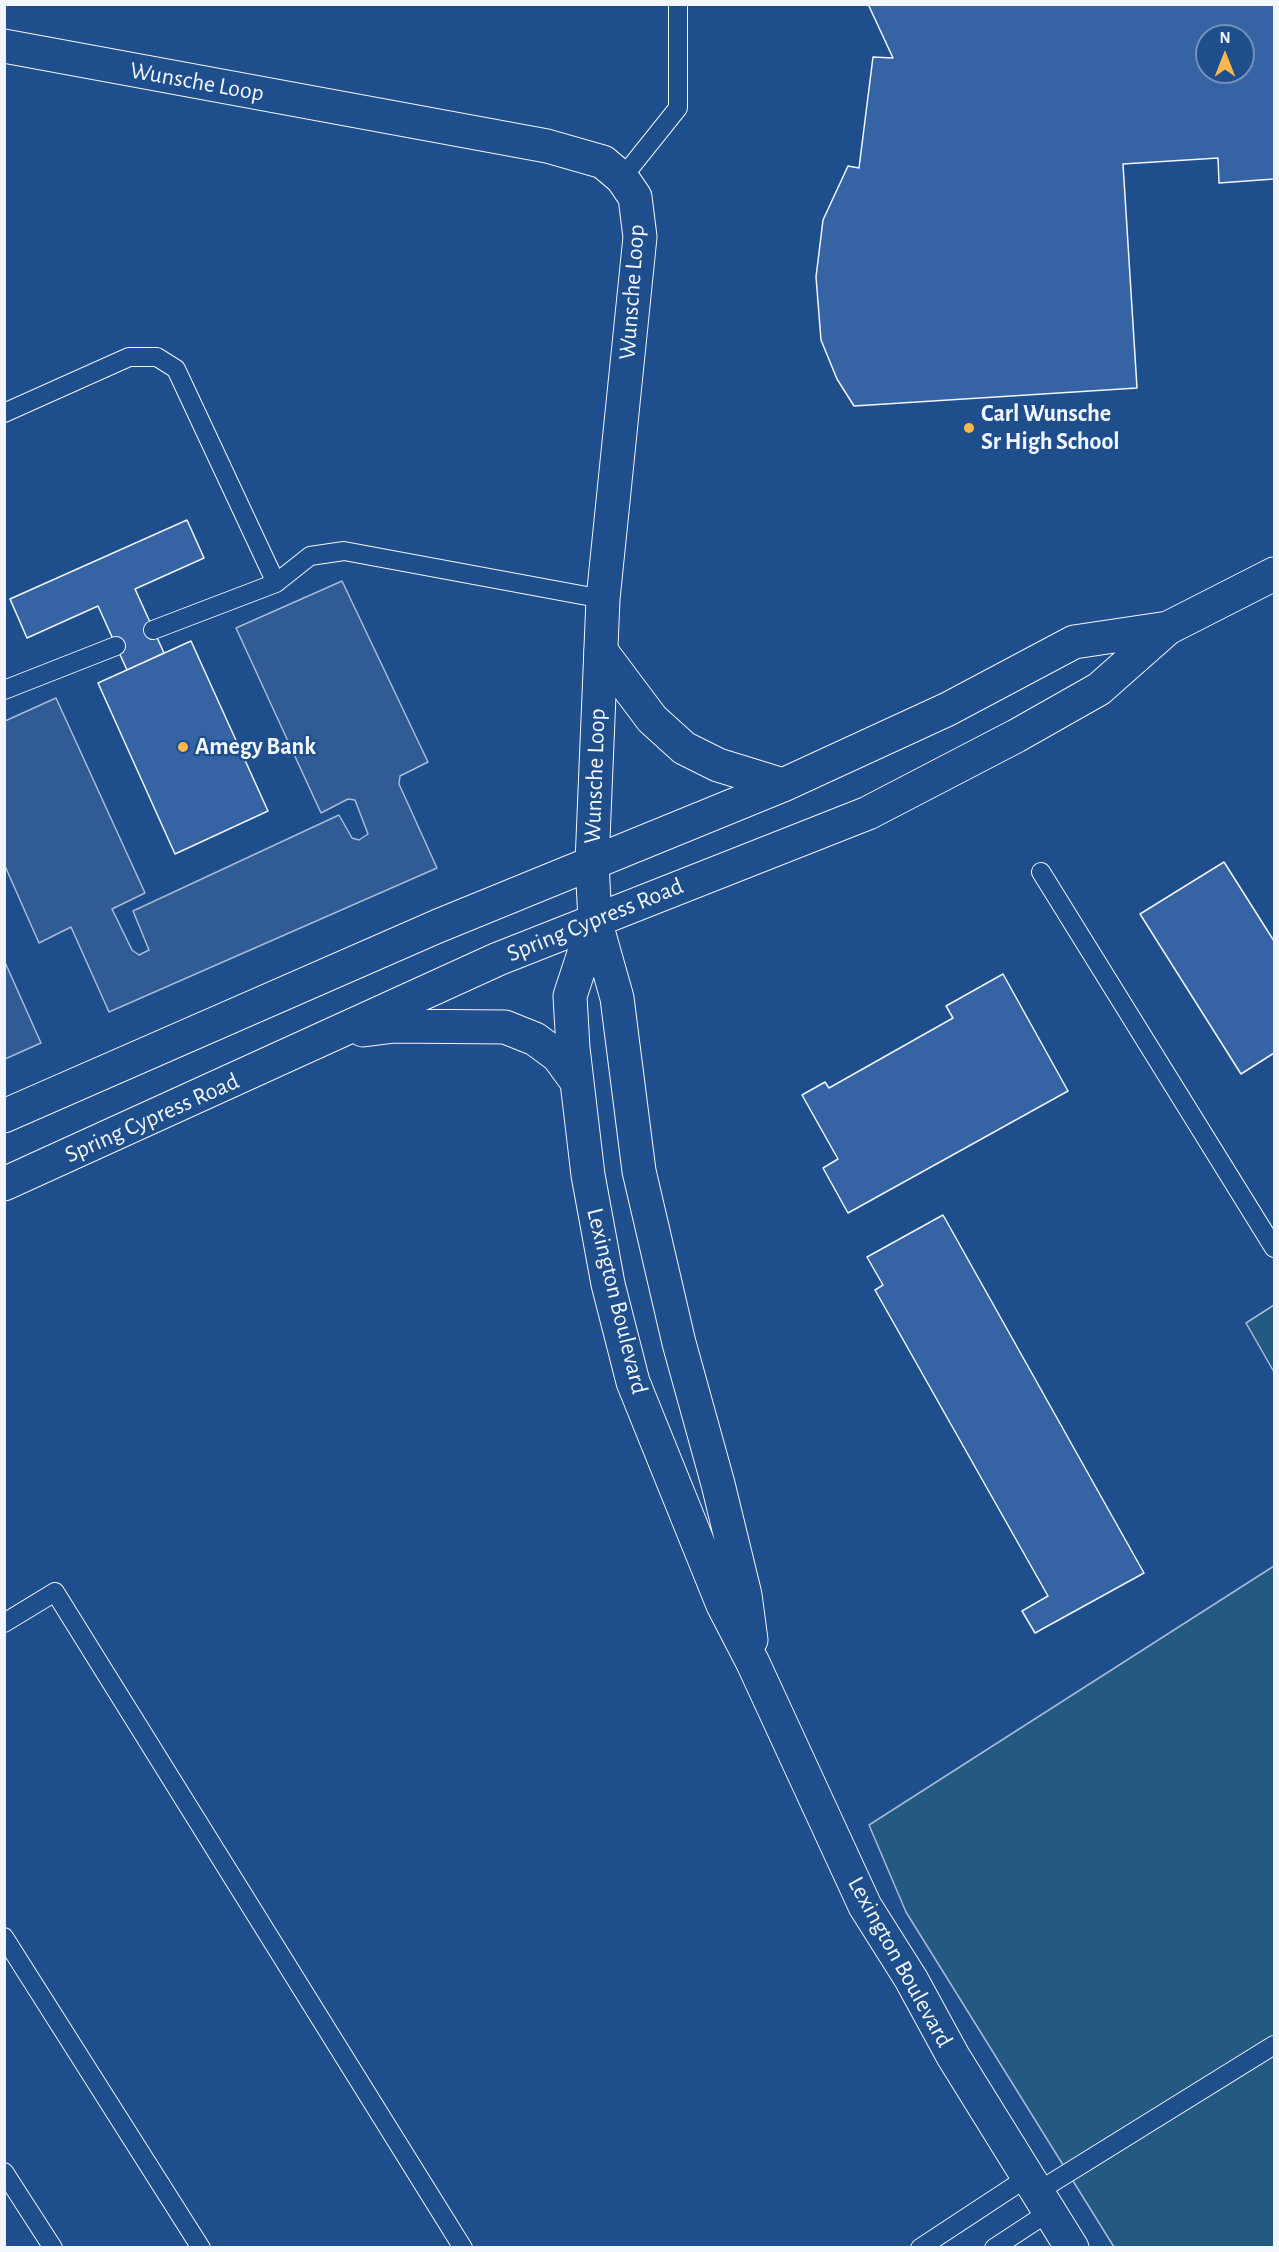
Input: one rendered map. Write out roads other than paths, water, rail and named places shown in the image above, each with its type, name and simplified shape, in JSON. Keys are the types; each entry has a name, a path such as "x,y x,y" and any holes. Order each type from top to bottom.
{"main road":[{"name":"Wunsche Loop","path":"4,46 547,146 603,162 622,178 635,197 640,237 603,599 592,863"},
{"name":"Spring Cypress Road","path":"4,1184 340,1033 498,959 868,813 1016,736 1099,689 1168,628 1275,574"},
{"name":"Spring Cypress Road","path":"4,1116 438,926 783,785 948,709 1074,642 1168,628"},
{"path":"601,651 652,719 684,748 718,765 783,785"},
{"name":"Lexington Boulevard","path":"592,863 595,920 617,998 639,1171 679,1343 718,1484 745,1595 753,1663"},
{"name":"Lexington Boulevard","path":"595,920 570,996 577,1082 588,1175 608,1284 633,1382 723,1605 753,1663 865,1906 1072,2247"},
{"path":"340,1033 395,1026 505,1027 535,1039 558,1056 577,1082"}],"lane":[{"path":"622,178 678,108 678,4"},
{"path":"4,413 129,357 157,357 176,369 276,583"},
{"path":"153,630 276,583 310,556 344,551 603,599"},
{"path":"4,690 116,645"},
{"path":"1041,872 1275,1248"},
{"path":"4,1623 55,1592 463,2247"},
{"path":"4,1937 201,2247"},
{"path":"920,2247 1038,2194 1275,2045"},
{"path":"4,2172 53,2247"},
{"path":"994,2247 1038,2194"}],"place":[{"name":"Carl Wunsche Sr High School","path":"969,428"},
{"name":"Amegy Bank","path":"183,747"}]}
